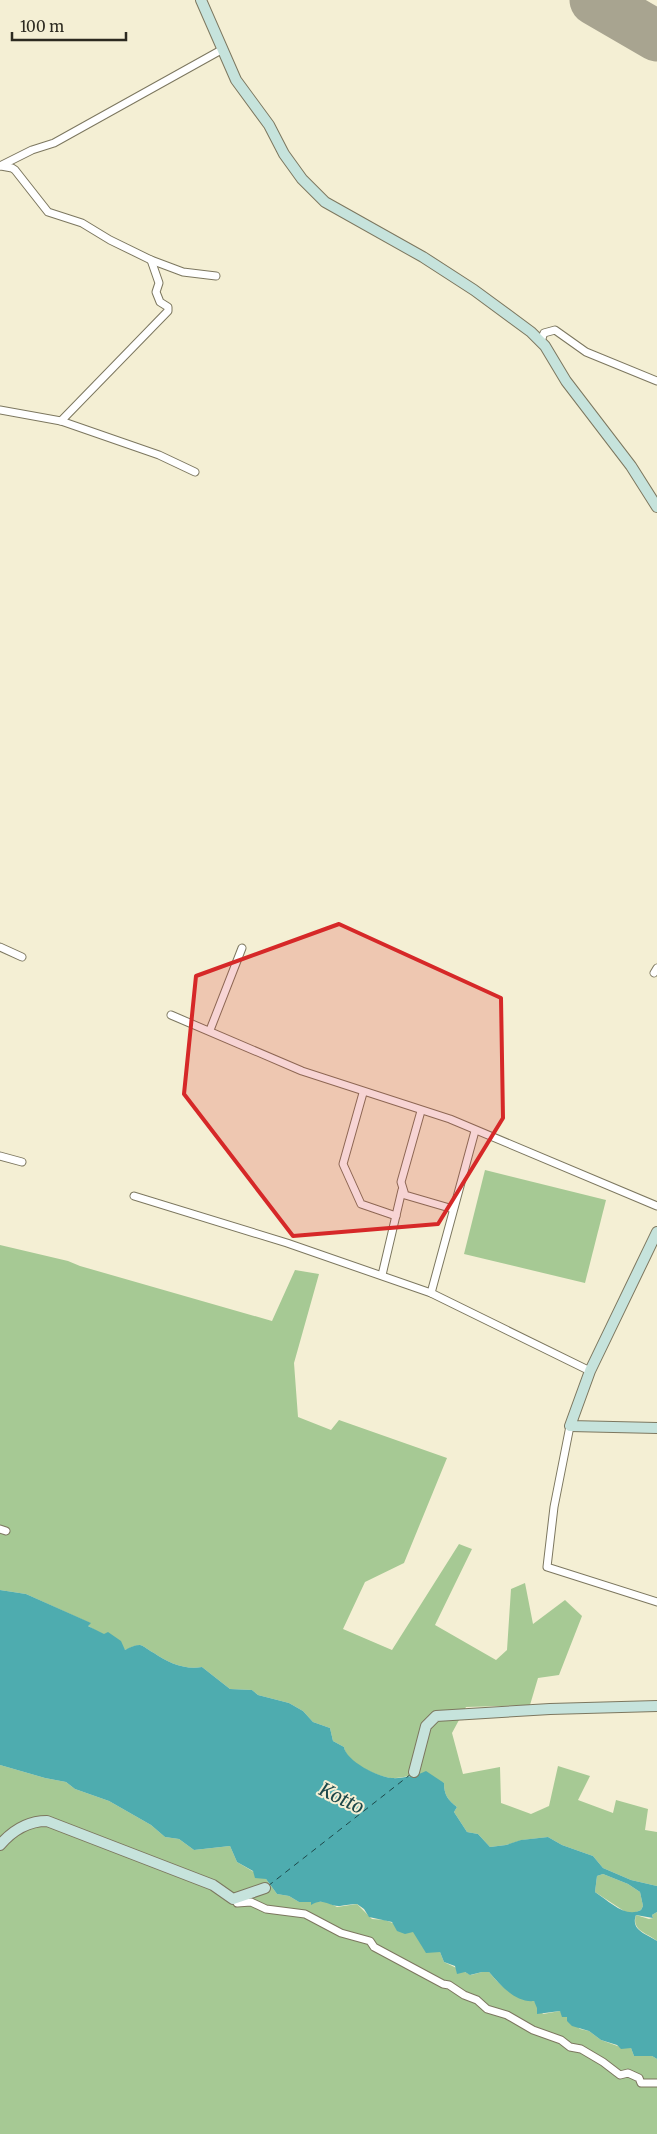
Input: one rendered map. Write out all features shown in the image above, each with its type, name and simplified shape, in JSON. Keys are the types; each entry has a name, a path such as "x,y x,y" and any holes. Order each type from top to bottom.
{"main road":[{"path":"201,0 238,84 269,125 284,154 302,179 319,197 423,257 474,290 541,341 566,381 631,466 657,508"},
{"path":"657,1232 590,1371 570,1426 657,1428"},
{"path":"414,1772 426,1726 436,1716 550,1709 657,1706"},
{"path":"0,1846 16,1830 30,1824 47,1821 213,1885 236,1900 265,1888"}],"street":[{"path":"0,166 32,150 54,143 223,49"},
{"path":"0,166 12,168 48,212 82,223 110,240 151,260 186,273 216,276"},
{"path":"61,421 168,311 168,307 160,302 156,292 160,283 151,260"},
{"path":"541,341 544,333 555,330 586,352 657,381"},
{"path":"0,410 61,421 159,455 195,472"},
{"path":"0,947 22,957"},
{"path":"210,1030 242,948"},
{"path":"171,1014 302,1071 450,1119 657,1206"},
{"path":"364,1092 343,1164 361,1204 396,1216"},
{"path":"421,1111 401,1182 405,1195 453,1209"},
{"path":"431,1293 475,1131"},
{"path":"0,1156 22,1162"},
{"path":"382,1275 403,1188"},
{"path":"134,1196 255,1233 431,1293 590,1371"},
{"path":"570,1426 554,1507 547,1567 657,1602"},
{"path":"236,1900 239,1904 251,1902 266,1909 305,1914 341,1933 370,1941 374,1947 443,1984 449,1985 476,2000 487,2009 507,2015 533,2030 561,2040 570,2047 581,2049 620,2075 628,2072 639,2078 641,2083 657,2083"}],"highlighted area":[{"path":"339,924 501,998 503,1118 438,1224 293,1236 184,1094 196,976"}],"green space":[{"path":"485,1170 606,1200 585,1283 464,1254"},
{"path":"0,1245 68,1261 272,1321 295,1270 319,1274 294,1363 298,1417 331,1430 339,1420 447,1458 404,1563 365,1582 343,1629 392,1650 459,1544 472,1549 435,1625 496,1660 507,1650 511,1589 525,1583 533,1624 565,1600 582,1616 559,1675 538,1678 530,1705 466,1707 452,1733 463,1774 500,1767 501,1803 531,1814 549,1806 558,1766 590,1776 578,1800 613,1813 616,1800 648,1809 645,1830 657,1832 657,1886 631,1880 603,1868 593,1856 562,1845 548,1837 490,1847 478,1834 467,1832 454,1812 457,1807 447,1797 444,1783 417,1776 390,1778 369,1771 355,1763 346,1753 344,1747 333,1741 330,1728 313,1722 303,1711 289,1703 258,1695 252,1690 230,1689 202,1667 177,1665 140,1645 125,1650 87,1625 90,1623 26,1594 0,1590"},
{"path":"0,1765 66,1782 75,1789 109,1801 151,1825 165,1837 179,1839 194,1850 230,1846 237,1862 266,1879 277,1894 289,1896 299,1902 327,1902 337,1907 357,1904 372,1919 385,1920 413,1931 430,1951 440,1952 444,1962 471,1975 489,1972 509,1991 534,2001 543,2014 560,2011 580,2029 589,2031 601,2040 623,2048 631,2048 634,2056 652,2056 657,2059 657,2134 0,2134"},
{"path":"603,1874 628,1884 640,1892 643,1906 641,1910 627,1913 595,1892 597,1876"},
{"path":"657,1912 657,1941 641,1931 636,1925 635,1920 636,1915 649,1919 653,1918 652,1915"}],"water":[{"name":"Kotto","path":"0,1590 26,1594 91,1623 88,1626 104,1634 108,1632 121,1641 125,1650 140,1645 177,1665 202,1667 230,1689 252,1690 258,1695 289,1703 303,1711 313,1722 330,1728 333,1741 344,1747 350,1758 356,1763 371,1771 386,1777 395,1778 426,1771 444,1783 447,1797 457,1807 454,1812 467,1832 478,1834 490,1847 506,1845 521,1840 548,1837 562,1845 593,1856 603,1868 631,1880 657,1886 657,1912 652,1915 653,1918 636,1915 635,1925 657,1941 657,2059 652,2056 634,2056 631,2048 621,2049 617,2045 601,2040 589,2031 572,2026 567,2021 567,2017 562,2017 560,2011 537,2014 534,2001 527,2001 515,1996 503,1987 489,1972 470,1975 465,1972 457,1974 455,1966 444,1962 440,1952 426,1953 413,1932 405,1934 397,1931 392,1922 369,1917 364,1909 357,1904 336,1906 319,1902 311,1905 311,1902 299,1902 289,1896 277,1894 266,1879 255,1878 253,1871 237,1862 230,1846 194,1850 179,1839 165,1837 151,1825 109,1801 75,1789 66,1782 0,1765","holes":["603,1874 628,1884 640,1892 643,1906 641,1910 635,1912 623,1910 595,1892 597,1876"]}],"ferry route":[{"path":"268,1886 411,1774"}],"runway":[{"path":"595,0 657,36"}]}
